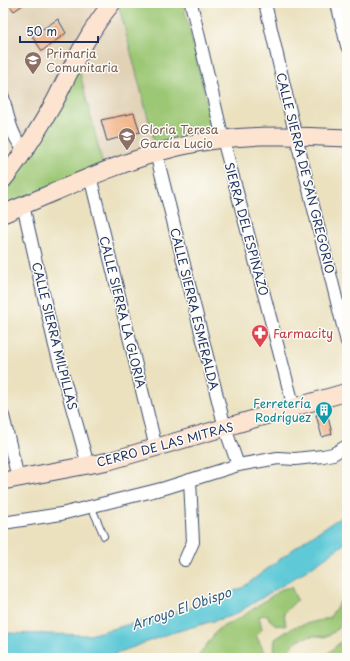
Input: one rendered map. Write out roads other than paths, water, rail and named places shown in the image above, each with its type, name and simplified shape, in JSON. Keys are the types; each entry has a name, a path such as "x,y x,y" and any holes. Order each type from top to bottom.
{"street":[{"path":"3,180 25,151 85,42 112,3"},
{"name":"SIERRA DEL ESPINAZO","path":"191,3 223,139 294,408"},
{"name":"CALLE SIERRA DE SAN GREGORIO","path":"265,3 296,137 347,342"},
{"path":"337,3 347,46"},
{"path":"3,97 12,134 17,143 25,151"},
{"path":"3,214 121,163 156,153 223,139 296,137 347,138"},
{"name":"CALLE SIERRA ESMERALDA","path":"156,153 225,428 238,465"},
{"name":"CALLE SIERRA LA GLORIA","path":"90,176 156,448"},
{"name":"CALLE SIERRA MILPILLAS","path":"23,205 55,346 88,465"},
{"name":"CERRO DE LAS MITRAS","path":"11,479 88,465 156,448 347,392"},
{"path":"3,416 11,479"},
{"path":"3,523 61,514 190,480 238,465 278,458 295,459 323,456 332,454 347,446"},
{"path":"185,560 193,542 190,480"}],"lane":[{"path":"91,506 104,536"}],"water":[{"path":"347,513 347,542 307,570 234,615 168,634 104,658 12,658 3,656 3,633 89,635 191,608 242,588 304,541"}],"place":[{"name":"Primaria Comunitaria","path":"33,75"},
{"name":"Gloria Teresa García Lucio","path":"127,151"},
{"name":"Farmacity","path":"260,348"},
{"name":"Ferretería Rodríguez","path":"324,425"}],"water label":[{"name":"Arroyo El Obispo","path":"181,608"}]}
